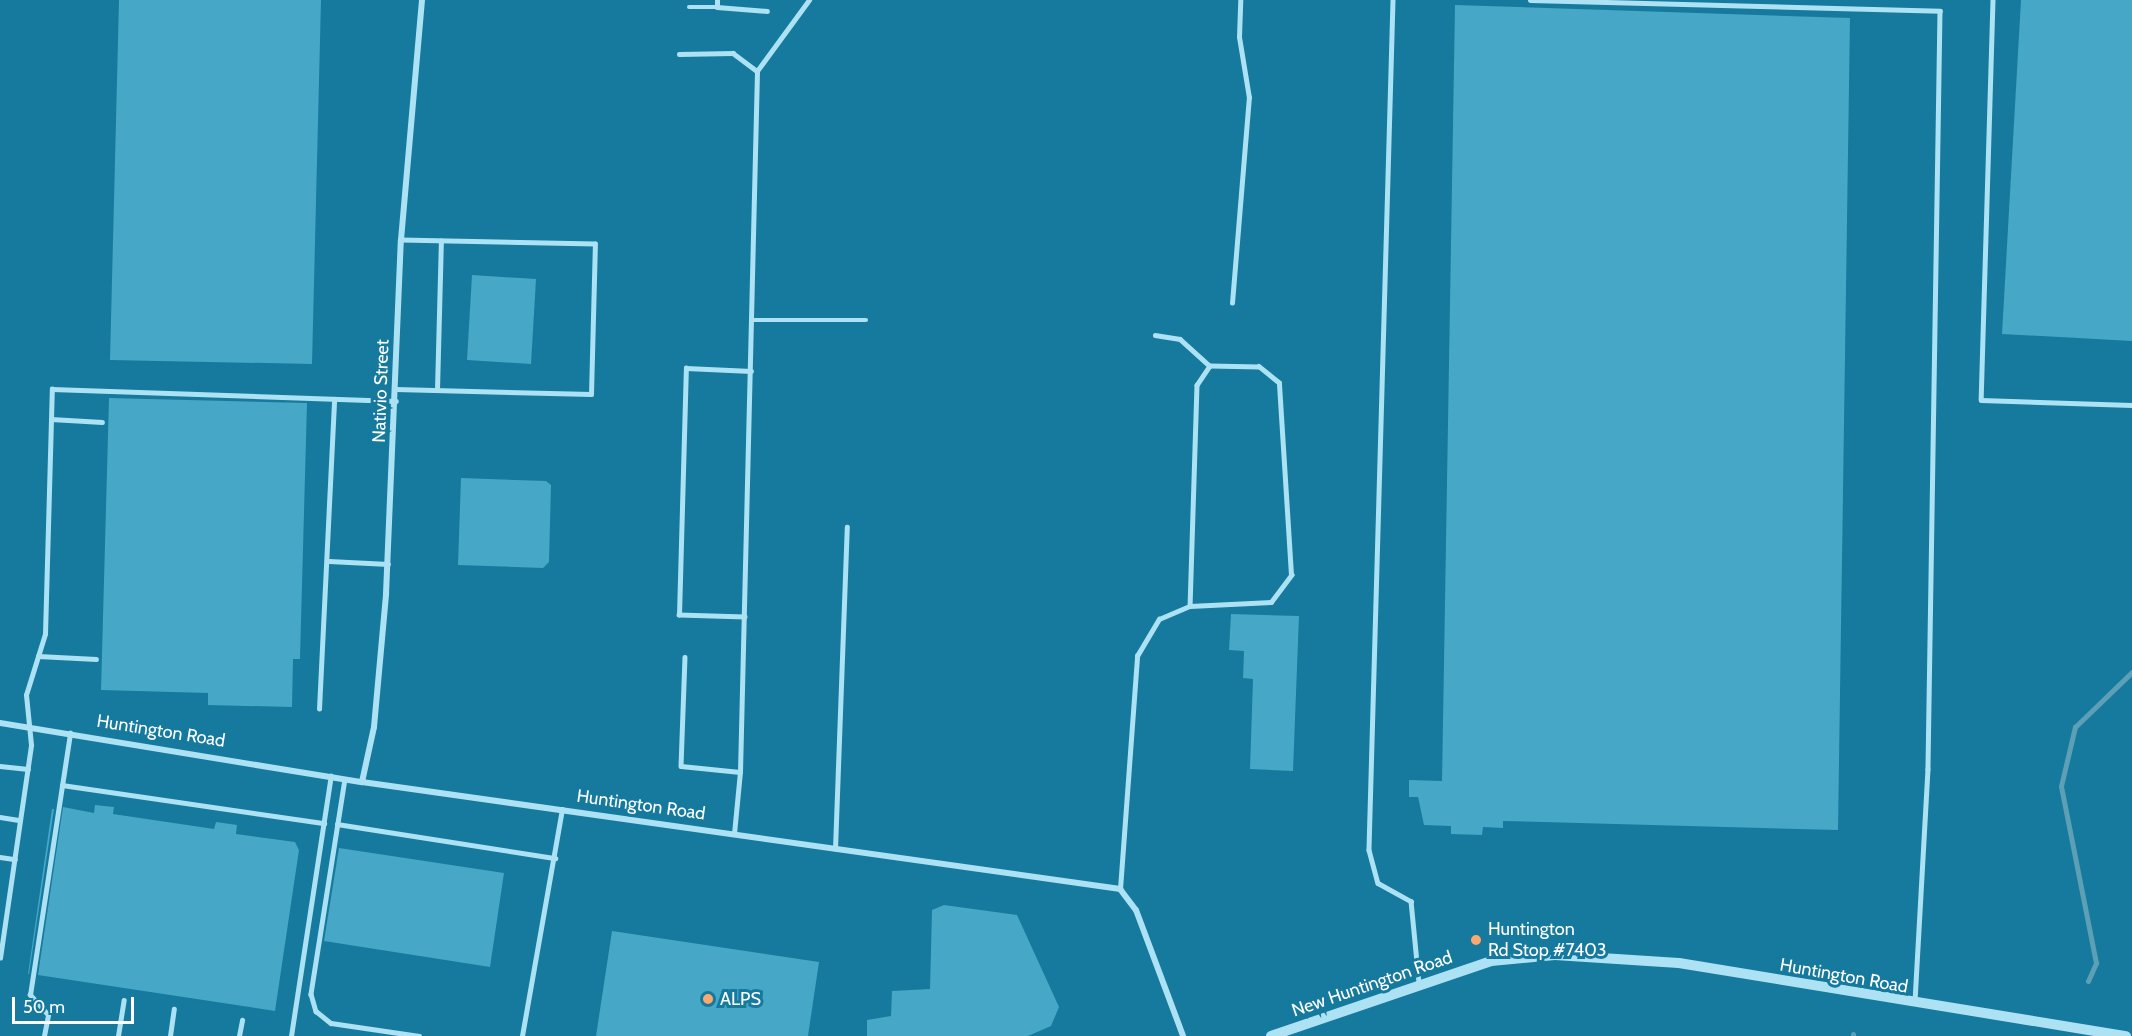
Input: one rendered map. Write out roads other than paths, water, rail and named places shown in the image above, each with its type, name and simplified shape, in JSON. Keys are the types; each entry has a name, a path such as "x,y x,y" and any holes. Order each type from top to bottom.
{"street":[{"name":"Nativio Street","path":"362,782 374,727 388,564 401,240 422,0"},
{"name":"Huntington Road","path":"0,723 362,782 1120,889"},
{"path":"1120,889 1136,910 1183,1036"},
{"name":"New Huntington Road","path":"1271,1036 1419,983 1491,961 1555,955"},
{"name":"Huntington Road","path":"1555,955 1679,963 1914,1005 2126,1036"}],"lane":[{"path":"717,0 717,7"},
{"path":"734,834 740,772 745,617 757,70 809,0"},
{"path":"1232,303 1249,98 1239,37 1240,0"},
{"path":"1393,0 1370,850 1378,883 1412,901 1419,983"},
{"path":"1530,0 1940,11 1928,769 1914,1005"},
{"path":"1993,0 1981,400 2132,405"},
{"path":"688,8 767,10"},
{"path":"679,54 733,53 757,70"},
{"path":"396,389 591,394 595,244 401,240"},
{"path":"437,390 441,241"},
{"path":"752,320 866,320"},
{"path":"1120,889 1137,656 1159,619 1190,606 1271,602 1290,575 1279,383 1259,367 1210,366 1180,339 1155,335"},
{"path":"1190,606 1197,385 1210,366"},
{"path":"745,617 679,615 679,591 686,368 751,371"},
{"path":"0,958 28,769 32,728 26,695 45,634 52,389 396,402"},
{"path":"319,709 329,561 334,399"},
{"path":"51,419 102,422"},
{"path":"835,849 847,527"},
{"path":"329,561 388,564"},
{"path":"38,656 96,659"},
{"path":"685,657 681,766 740,772"},
{"path":"44,1036 48,1015 30,994 70,733"},
{"path":"0,766 28,769"},
{"path":"291,1036 331,776"},
{"path":"345,778 311,994 316,1011 331,1023 419,1036"},
{"path":"62,785 324,823"},
{"path":"522,1036 562,810"},
{"path":"0,817 20,820"},
{"path":"337,824 555,858"},
{"path":"0,857 15,859"},
{"path":"118,1036 124,1000"},
{"path":"170,1036 174,1009"},
{"path":"239,1036 242,1020"}],"waterway":[{"path":"2088,981 2096,963 2061,786 2075,727 2132,672"}],"place":[{"name":"Huntington Rd Stop #7403","path":"1476,940"},
{"name":"ALPS","path":"708,999"}]}
